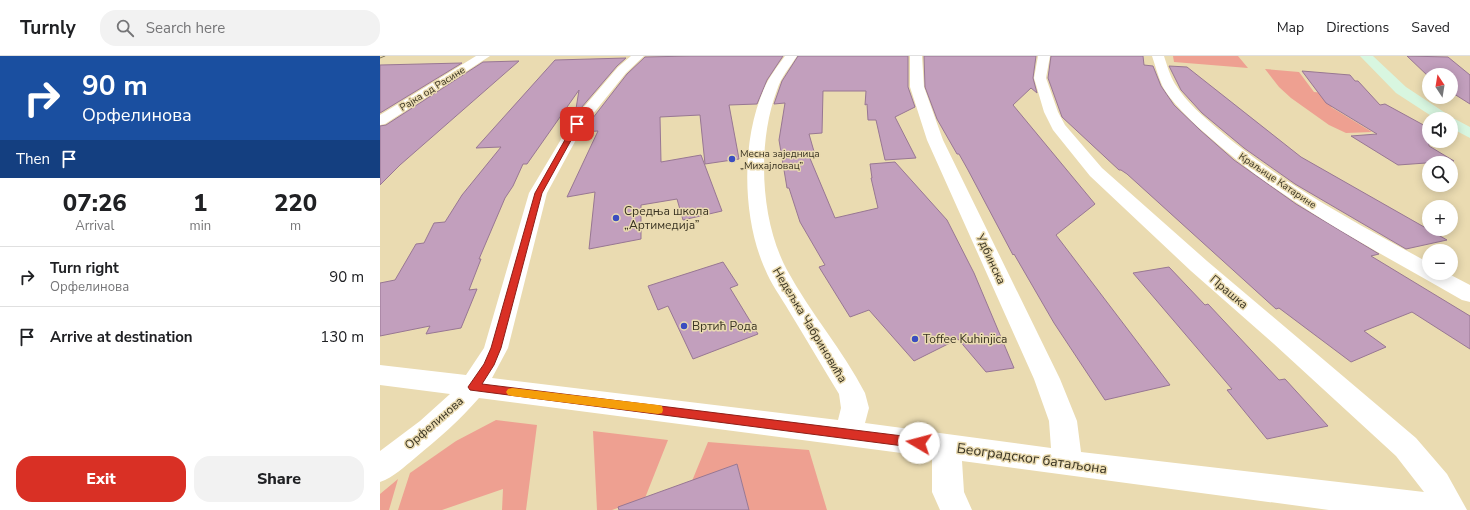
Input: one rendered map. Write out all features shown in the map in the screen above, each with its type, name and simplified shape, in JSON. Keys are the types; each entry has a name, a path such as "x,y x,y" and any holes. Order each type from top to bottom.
{"street":[{"name":"Рајка од Расине","path":"380,121 484,56"},
{"name":"Орфелинова","path":"380,469 458,405 474,387 489,365 496,348 538,193 577,124 622,70 638,56"},
{"name":"Недељка Чабриновића","path":"791,56 777,76 770,90 761,123 757,148 756,181 758,208 764,240 776,270 852,393 855,408 849,433"},
{"name":"Удбинска","path":"916,56 917,87 934,140 1047,379 1063,421 1067,463"},
{"name":"Прашка","path":"1044,56 1040,78 1051,112 1058,127 1073,147 1096,172 1199,266 1406,447 1422,463 1436,483 1451,510"},
{"name":"Краљице Катарине","path":"1158,56 1159,64 1168,83 1182,103 1200,122 1248,162 1314,205 1422,267"},
{"path":"1366,56 1402,90 1435,112"},
{"path":"1458,126 1470,133"},
{"name":"Краљице Катарине","path":"1443,280 1470,296"},
{"name":"Београдског батаљона","path":"380,375 849,433 1067,463 1445,510"},
{"path":"947,447 948,492 956,510"}],"shaded area":[{"path":"1173,56 1238,56 1248,68 1174,62"},
{"path":"1265,69 1299,72 1314,92 1336,94 1351,106 1331,107 1372,132 1346,133 1329,125 1291,98 1279,87"},
{"path":"496,420 537,425 526,510 502,510 503,489 442,510 398,510 410,473 456,441"},
{"path":"593,431 668,440 645,498 612,510 597,510"},
{"path":"708,442 809,450 827,510 749,510 737,464 692,481"},
{"path":"398,479 389,510 380,510 380,494"}],"building":[{"path":"783,56 767,80 757,104 729,105 739,159 705,164 700,115 660,117 661,162 701,155 722,211 683,220 677,199 641,205 641,239 589,249 595,192 567,197 598,131 582,132 627,74 645,57"},
{"path":"798,56 908,56 908,87 915,107 895,117 916,158 885,160 876,120 868,120 867,104 865,105 866,91 823,91 822,133 809,134 815,155 809,156 835,218 878,208 871,178 870,164 895,162 947,220 974,273 1014,368 986,372 958,339 914,361 869,310 850,317 819,267 825,265 800,222 789,188 787,188 779,140 785,103 774,104 782,81"},
{"path":"924,56 1036,56 1033,78 1037,93 1031,88 1013,105 1095,204 1056,235 1170,385 1105,400 1054,323 1014,254 1013,255 968,170 937,119 925,87"},
{"path":"1051,56 1143,56 1144,65 1153,66 1161,86 1174,105 1234,160 1296,204 1379,254 1371,256 1470,316 1470,349 1412,312 1364,331 1386,347 1351,362 1279,308 1276,309 1127,174 1119,170 1062,117 1048,78"},
{"path":"1407,56 1448,57 1470,75 1470,104 1458,96 1458,68 1422,68 1422,70"},
{"path":"626,58 617,66 575,115 579,90 527,164 523,164 513,186 505,198 479,259 481,259 469,290 477,289 461,328 426,334 430,326 380,336 380,283 395,280 416,244 424,243 434,223 445,222 462,195 501,147 476,148 555,60"},
{"path":"519,61 400,165 380,185 380,126 386,125 483,62"},
{"path":"462,63 380,113 380,65"},
{"path":"1169,66 1187,67 1301,157 1422,226 1422,236 1440,236 1447,240 1422,244 1422,245 1406,249 1295,184 1244,148 1202,113 1181,90"},
{"path":"1302,71 1350,75 1355,81 1358,81 1380,105 1385,104 1422,124 1422,148 1432,148 1446,156 1422,156 1422,163 1398,165 1351,136 1377,134 1326,103"},
{"path":"723,262 738,285 730,288 758,334 693,359 668,306 658,310 648,286"},
{"path":"1169,267 1205,305 1208,304 1279,380 1285,379 1328,426 1267,439 1227,390 1232,389 1133,273"},
{"path":"737,464 749,510 619,510 618,507"}],"tram line":[{"path":"380,58 385,56"}],"slow traffic":[{"path":"512,392 658,410"}],"place":[{"name":"Месна заједница „Михајловац”","path":"732,159"},
{"name":"Средња школа „Артимедија”","path":"616,218"},
{"name":"Вртић Рода","path":"684,326"},
{"name":"Toffee Kuhinjica","path":"915,339"}],"route":[{"path":"577,124 538,193 496,348 489,365 474,387 919,443"}]}
